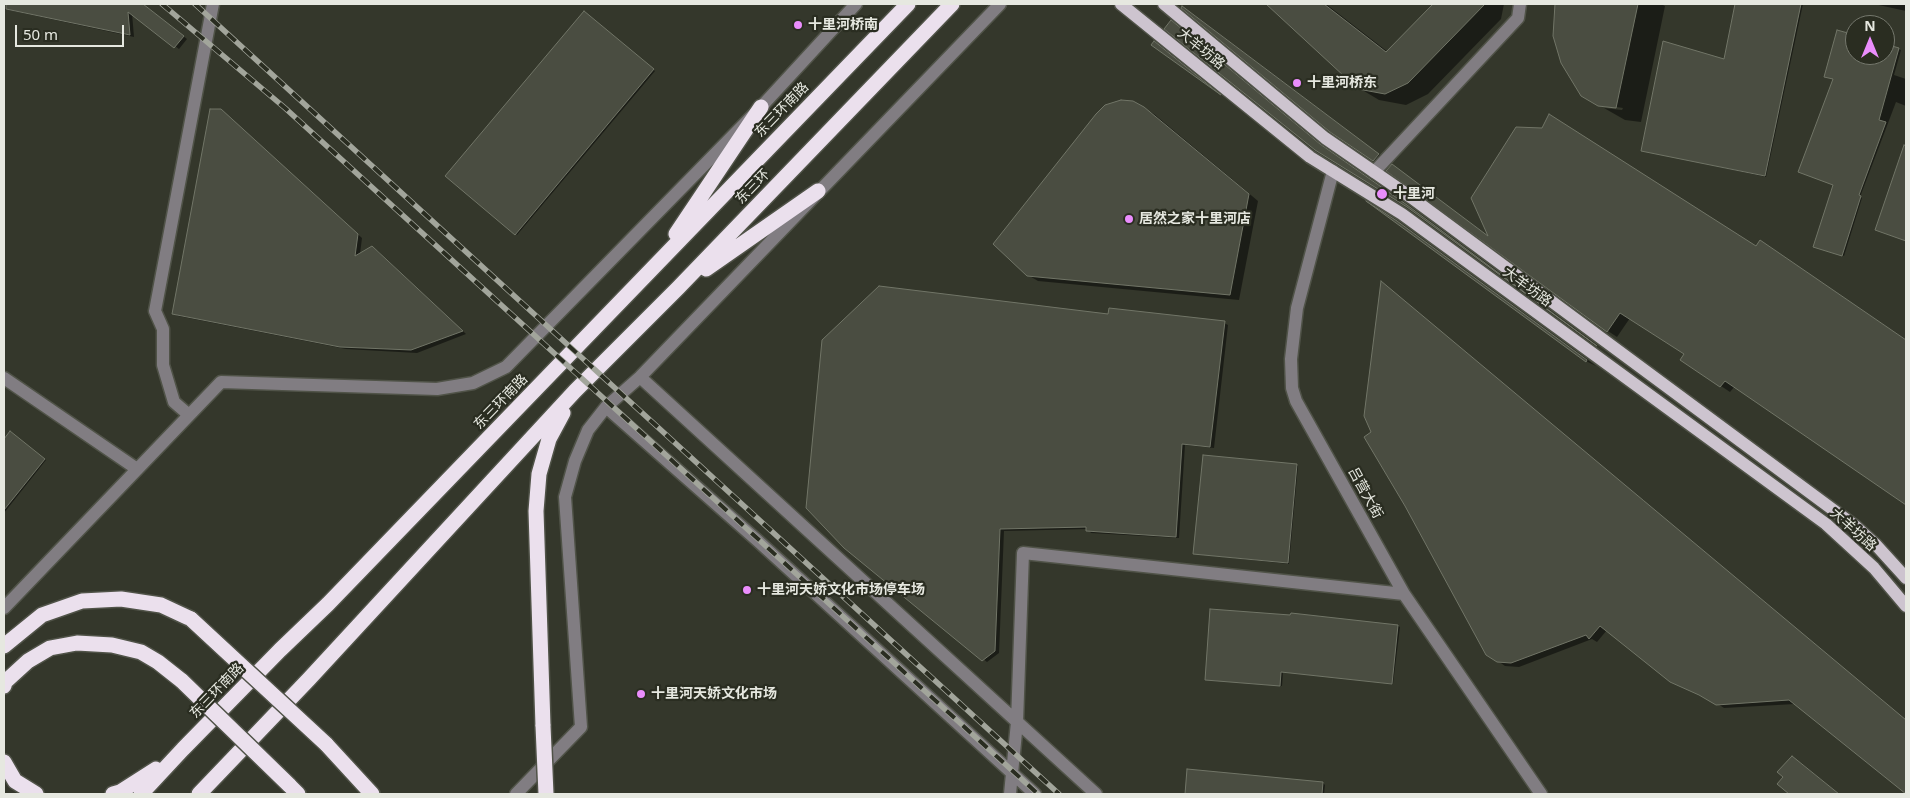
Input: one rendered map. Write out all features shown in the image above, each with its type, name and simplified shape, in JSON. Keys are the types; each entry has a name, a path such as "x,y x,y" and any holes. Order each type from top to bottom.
{"highway":[{"name":"东三环南路","path":"183,749 328,604 908,4"},
{"name":"东三环","path":"575,391 678,288 952,4"},
{"path":"653,267 762,107"},
{"path":"678,288 818,191"},
{"path":"546,794 536,511 539,474 549,439 575,391"},
{"path":"199,794 309,679 575,391"},
{"path":"4,646 42,615 82,601 121,598 161,604 191,619 326,744 372,794"},
{"path":"4,686 5,682 28,661 50,648 77,643 112,645 141,652 158,662 182,682 293,789"},
{"path":"113,794 145,778 183,749"},
{"path":"141,794 183,749"},
{"path":"4,762 15,781 36,794"}],"main road":[{"name":"大羊坊路","path":"1121,4 1310,157 1402,214 1826,524 1874,568 1906,606"},
{"name":"大羊坊路","path":"1164,4 1325,138 1412,198 1855,526 1876,545 1906,578"}],"street":[{"path":"189,415 174,402 163,365 163,329 156,311 213,4"},
{"name":"东三环南路","path":"4,608 221,382 437,389 473,383 506,368 762,107 856,4"},
{"path":"516,794 581,726 565,497 575,461 588,430 606,407 640,377 1000,4"},
{"path":"1374,172 1518,18 1520,4"},
{"name":"吕营大街","path":"1333,171 1297,308 1291,358 1292,388 1296,401 1404,594 1541,794"},
{"path":"640,377 1096,794"},
{"path":"4,378 137,469"},
{"path":"606,407 758,541 1035,794"},
{"path":"1010,794 1017,722 1023,553 1404,594"}],"building":[{"path":"6,4 143,4 184,36 174,48 128,12 130,35 6,9"},
{"path":"1266,4 1324,4 1386,52 1433,4 1485,4 1408,83 1385,94 1358,89"},
{"path":"1555,4 1638,4 1616,108 1598,106 1581,96 1561,63 1553,36"},
{"path":"1735,4 1801,4 1765,176 1641,151 1663,41 1724,59"},
{"path":"1182,6 1379,154 1373,161 1330,132 1181,8"},
{"path":"584,11 654,69 515,235 445,176"},
{"path":"1171,20 1320,144 1407,205 1597,346 1407,207 1315,150 1164,29"},
{"path":"1837,30 1845,32 1845,65 1894,65 1879,120 1886,122 1859,195 1861,196 1842,256 1813,247 1833,185 1798,172 1833,79 1824,77"},
{"path":"1154,41 1221,95 1151,45"},
{"path":"1895,47 1899,48 1895,62"},
{"name":"居然之家十里河店","path":"1121,100 1133,101 1144,107 1249,194 1230,295 1027,276 993,244 1096,114 1105,105"},
{"path":"210,109 221,109 358,234 355,256 372,246 463,331 411,350 340,347 172,314"},
{"path":"1549,114 1756,246 1760,240 1906,340 1906,505 1725,381 1720,387 1680,360 1684,354 1620,313 1607,332 1386,171 1392,164 1488,236 1471,198 1516,127 1542,128"},
{"path":"1904,145 1906,146 1906,241 1875,230"},
{"path":"1366,201 1397,221 1587,360 1586,362"},
{"path":"1381,281 1906,720 1906,794 1789,700 1716,705 1670,682 1600,626 1589,639 1586,635 1511,663 1497,662 1486,655 1405,506 1364,437 1371,432 1364,416"},
{"path":"879,286 1108,314 1109,308 1225,321 1210,447 1182,444 1176,537 1086,531 1086,527 1000,529 995,651 982,661 844,548 806,508 822,340"},
{"path":"10,431 45,459 4,510 4,439"},
{"path":"1203,455 1297,464 1288,563 1193,554"},
{"path":"1210,609 1290,615 1291,613 1398,625 1392,684 1281,672 1280,686 1205,680"},
{"path":"1792,756 1839,794 1789,794 1777,784 1783,777 1777,772"},
{"path":"1187,769 1323,782 1322,794 1185,794"}],"railway":[{"path":"162,4 285,108 1038,794"},
{"path":"195,4 1059,794"}],"place":[{"name":"十里河桥南","path":"798,25"},
{"name":"十里河桥东","path":"1297,83"},
{"name":"十里河","path":"1382,194"},
{"name":"居然之家十里河店","path":"1129,219"},
{"name":"十里河天娇文化市场停车场","path":"747,590"},
{"name":"十里河天娇文化市场","path":"641,694"}]}
